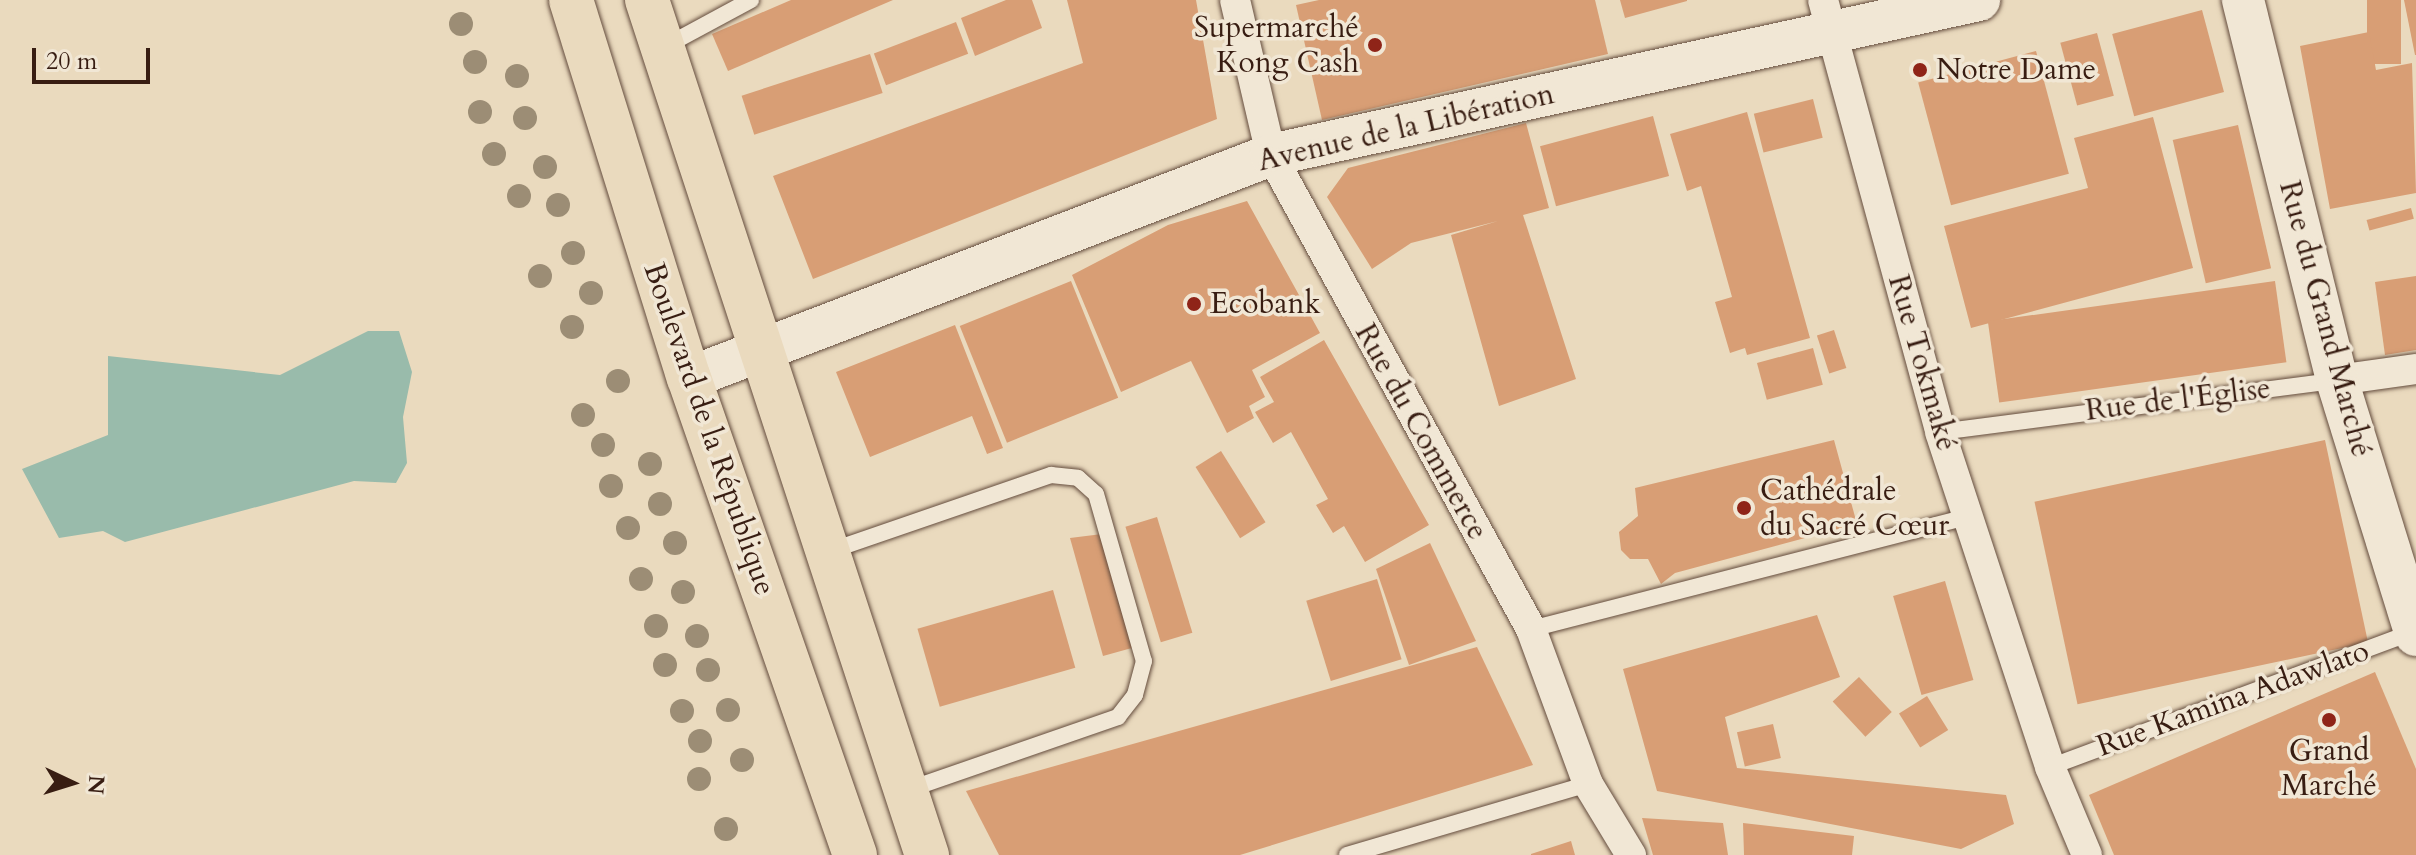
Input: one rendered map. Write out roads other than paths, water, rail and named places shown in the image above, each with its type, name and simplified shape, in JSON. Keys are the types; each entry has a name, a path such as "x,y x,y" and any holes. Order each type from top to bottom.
{"highway":[{"name":"Boulevard de la République","path":"571,0 689,378 855,855"},
{"path":"647,0 927,855"}],"main road":[{"name":"Avenue de la Libération","path":"689,378 1271,155 1828,16 1979,0"},
{"name":"Rue du Grand Marché","path":"2243,0 2337,380 2416,633"}],"street":[{"name":"Rue du Commerce","path":"1235,0 1271,155 1531,629 1588,784 1631,855"},
{"name":"Rue Tokmaké","path":"1828,16 1940,432 2050,767 2087,855"},
{"name":"Rue de l'Église","path":"2337,380 2416,369"}],"lane":[{"path":"663,47 751,0"},
{"name":"Rue de l'Église","path":"1940,432 2337,380"},
{"path":"828,551 1051,475 1078,478 1096,494 1144,661 1135,695 1118,717 906,791"},
{"path":"1531,629 1967,517"},
{"name":"Rue Kamina Adawlato","path":"2050,767 2416,633"},
{"path":"1347,855 1588,784"}],"place":[{"name":"Supermarché Kong Cash","path":"1375,45"},
{"name":"Notre Dame","path":"1920,70"},
{"name":"Ecobank","path":"1194,304"},
{"name":"Cathédrale du Sacré Cœur","path":"1744,508"},
{"name":"Grand Marché","path":"2329,720"}]}
